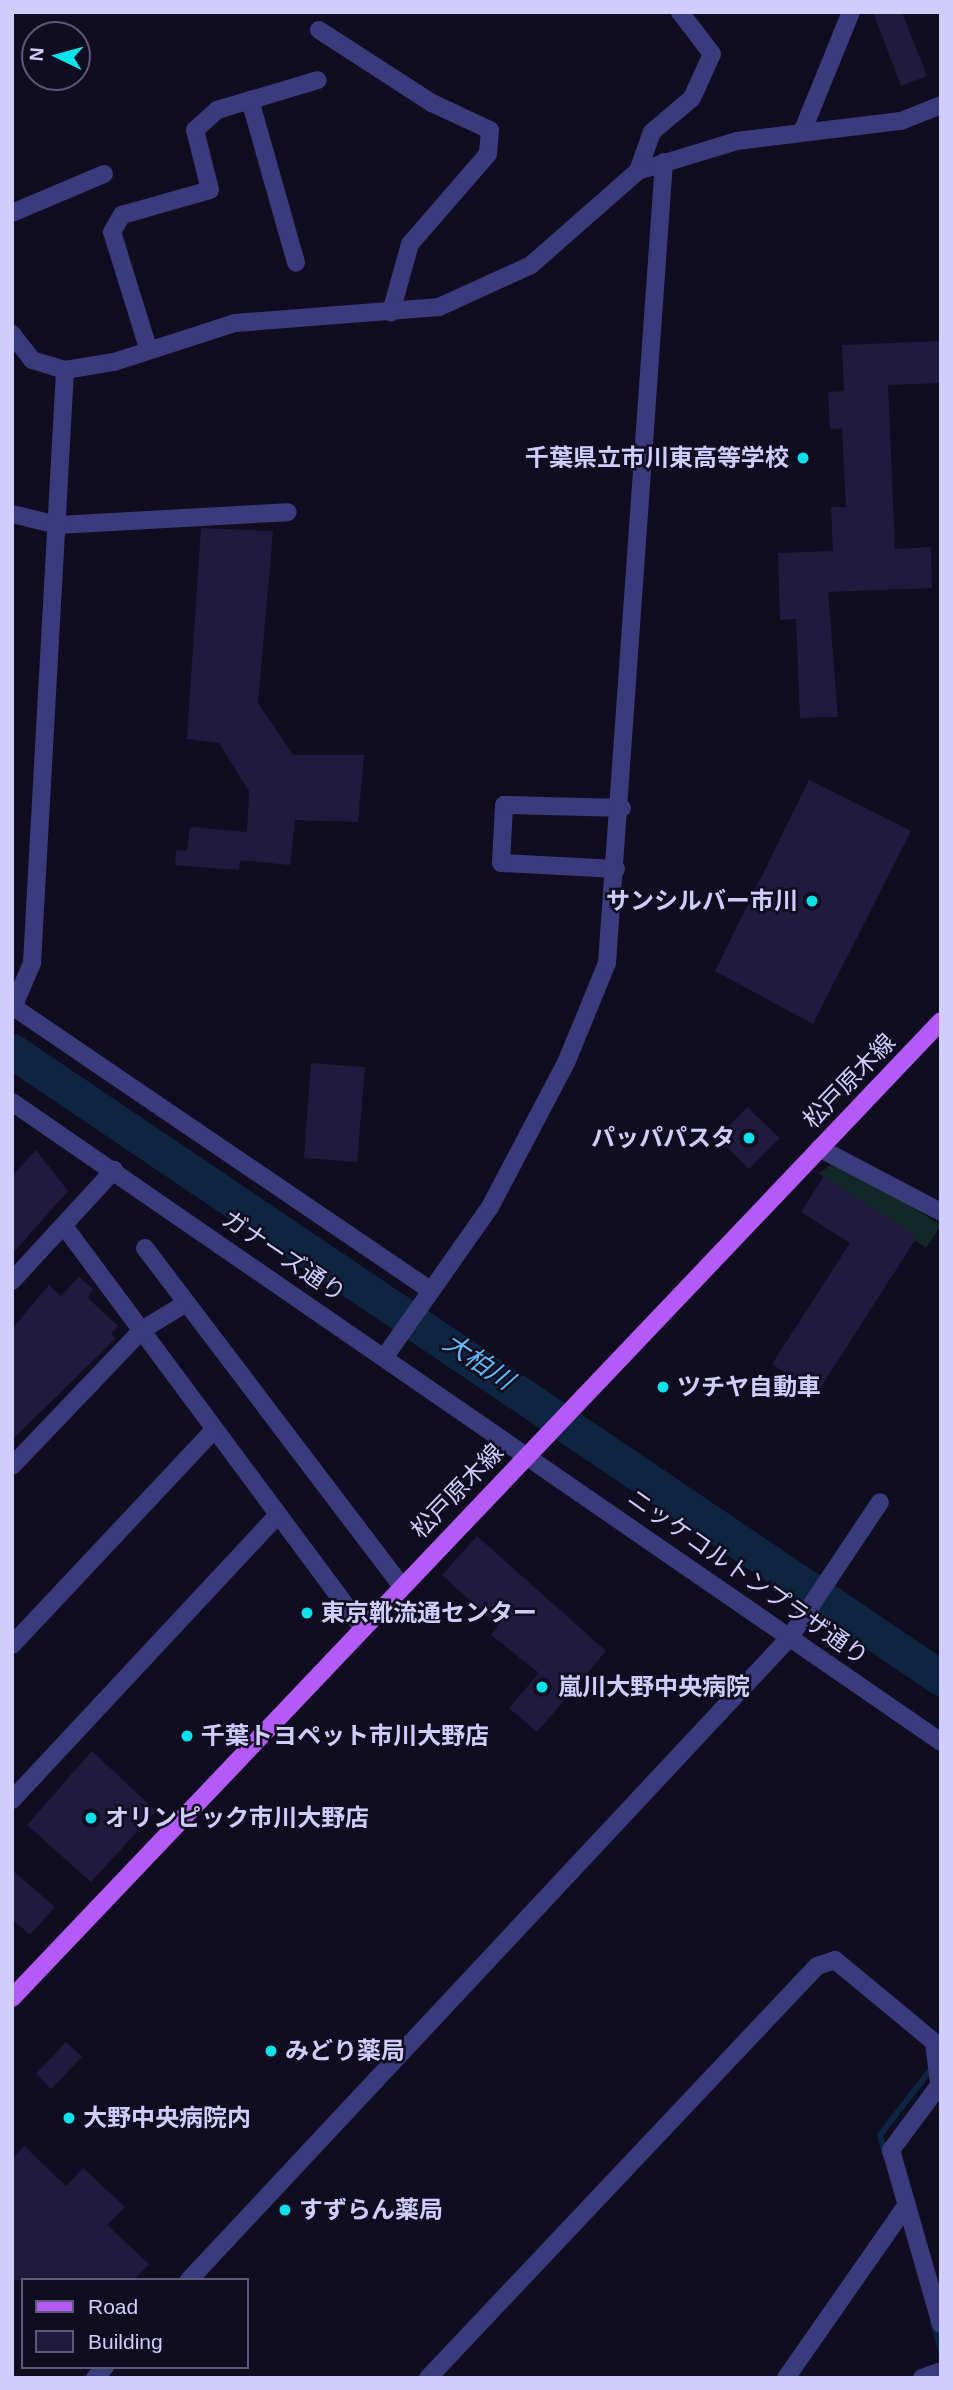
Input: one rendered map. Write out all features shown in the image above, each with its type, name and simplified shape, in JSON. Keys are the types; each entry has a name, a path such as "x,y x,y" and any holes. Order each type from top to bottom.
{"main road":[{"name":"松戸原木線","path":"12,1998 361,1626 941,1021"}],"street":[{"path":"638,172 652,132 692,98 712,54 680,12"},
{"path":"803,130 851,12"},
{"path":"319,30 432,103 490,130 488,154 410,244 391,312"},
{"path":"148,348 112,232 122,215 210,190 195,130 217,110 318,80"},
{"path":"250,100 296,263"},
{"path":"12,334 32,360 65,370 235,324 391,312 447,304 531,265 638,172 664,162 803,130 901,121 941,105"},
{"path":"386,1355 490,1207 590,1010 607,963 622,808 664,162"},
{"path":"12,213 104,174"},
{"path":"65,370 32,963 13,1008 430,1290"},
{"path":"12,514 58,525 288,512"},
{"path":"616,869 501,863 504,805 622,808"},
{"name":"ガナーズ通り","path":"12,1102 527,1452"},
{"path":"820,1147 941,1212"},
{"path":"12,1281 114,1170"},
{"path":"64,1226 276,1517 361,1626"},
{"path":"145,1248 401,1585"},
{"path":"12,1465 142,1330 186,1303"},
{"path":"12,1645 214,1430"},
{"name":"ニッケコルトンプラザ通り","path":"527,1452 941,1742"},
{"path":"191,2278 806,1619 880,1502"},
{"path":"12,1800 276,1517"},
{"path":"428,2378 817,1966 835,1959 934,2042 940,2083 891,2150 941,2324"},
{"path":"786,2378 906,2206"},
{"path":"922,2378 941,2371"}],"green space":[{"path":"838,1161 941,1225 926,1248 818,1173"}],"building":[{"path":"873,12 902,12 927,76 901,86"},
{"path":"941,341 941,383 888,385 895,549 931,547 932,588 828,592 838,717 800,718 796,619 780,620 778,553 833,551 831,507 846,507 842,428 830,429 828,392 844,391 842,345"},
{"path":"201,528 273,531 258,703 293,755 364,755 358,822 295,820 290,865 240,860 239,870 175,865 176,850 187,851 190,827 247,832 249,791 219,743 187,739"},
{"name":"サンシルバー市川","path":"809,780 911,831 813,1024 715,971"},
{"path":"311,1063 365,1067 357,1162 304,1158"},
{"path":"747,1107 780,1138 749,1169 717,1138"},
{"path":"36,1150 68,1191 12,1254 12,1176"},
{"path":"824,1176 917,1237 817,1393 772,1364 850,1243 801,1212"},
{"path":"79,1277 93,1289 88,1298 118,1326 111,1334 116,1338 12,1440 12,1329 49,1285 61,1296"},
{"path":"477,1536 606,1651 537,1732 509,1708 539,1673 491,1635 498,1626 442,1575"},
{"name":"オリンピック市川大野店","path":"92,1751 156,1811 91,1882 27,1825"},
{"path":"12,1870 55,1907 30,1935 12,1919"},
{"path":"66,2042 82,2057 51,2089 36,2074"},
{"path":"24,2146 66,2186 83,2168 125,2207 107,2225 149,2264 136,2278 12,2280 12,2159"}],"waterway":[{"name":"大柏川","path":"12,1051 941,1678"},
{"path":"885,2154 880,2135 932,2068"},
{"path":"933,2323 941,2351"}],"place":[{"name":"千葉県立市川東高等学校","path":"803,458"},
{"name":"サンシルバー市川","path":"812,901"},
{"name":"パッパパスタ","path":"749,1138"},
{"name":"ツチヤ自動車","path":"663,1387"},
{"name":"東京靴流通センター","path":"307,1613"},
{"name":"嵐川大野中央病院","path":"542,1687"},
{"name":"千葉トヨペット市川大野店","path":"187,1736"},
{"name":"オリンピック市川大野店","path":"91,1818"},
{"name":"みどり薬局","path":"271,2051"},
{"name":"大野中央病院内","path":"69,2118"},
{"name":"すずらん薬局","path":"285,2210"}]}
